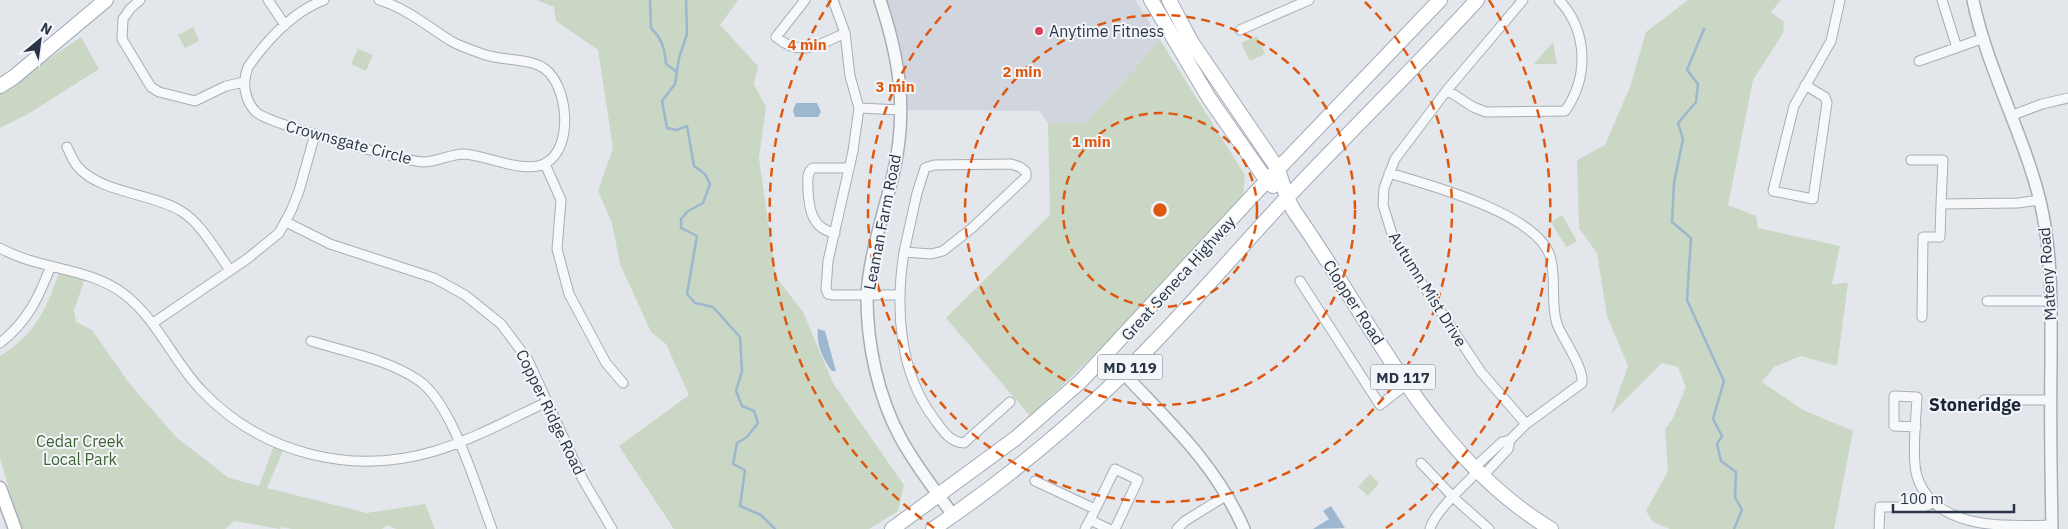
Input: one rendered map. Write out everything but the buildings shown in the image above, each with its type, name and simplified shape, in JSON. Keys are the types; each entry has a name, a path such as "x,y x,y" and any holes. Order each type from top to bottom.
{"main road":[{"path":"0,86 14,77 106,0"},
{"name":"Clopper Road","path":"1151,0 1208,98 1267,181 1287,198"},
{"name":"Great Seneca Highway","path":"892,529 1016,438 1107,355 1278,169 1440,0"},
{"name":"Great Seneca Highway","path":"933,529 953,516 1058,432 1123,374 1287,198 1410,73 1477,0"},
{"name":"Clopper Road","path":"1170,1 1192,43 1278,169 1287,198 1407,384 1446,436 1479,472 1507,498 1551,529"},
{"path":"0,488 15,529"}],"street":[{"path":"140,0 123,19 122,39 151,87 159,92 196,101 226,86 244,82 245,74 253,61 285,24 312,5 324,0"},
{"path":"268,0 285,24"},
{"path":"378,0 403,9 453,42 488,55 542,67 558,83 564,123 559,149 545,164 561,200 557,249 569,294 606,363 623,383"},
{"path":"805,0 776,37 784,44 797,49 806,48 845,33"},
{"path":"833,0 845,33 850,76 859,108 850,168 828,261 826,290 828,294 900,295"},
{"name":"Leaman Farm Road","path":"880,0 899,68 900,110 893,172 876,243 867,296 873,357 891,418 910,454 953,516"},
{"path":"1240,30 1308,0"},
{"name":"Autumn Mist Drive","path":"1523,0 1447,90 1402,149 1389,173 1384,188 1383,205 1392,234 1481,372 1526,424"},
{"path":"1447,90 1473,107 1486,112 1565,111 1578,86 1582,42 1570,13 1559,0"},
{"path":"1805,85 1825,97 1827,103 1813,199 1773,191 1792,111 1805,85 1831,41 1840,0"},
{"path":"1942,0 1957,48"},
{"name":"Mateny Road","path":"1973,0 1984,38 2013,115 2040,200 2048,245 2051,301 2052,527"},
{"path":"1919,61 1984,38"},
{"name":"Crownsgate Circle","path":"244,82 250,105 263,118 315,134 421,162 465,154 522,166 545,164"},
{"path":"2013,115 2042,104 2068,98"},
{"path":"859,108 900,110"},
{"path":"153,323 270,242 286,222 299,191 315,134"},
{"path":"67,147 77,166 96,180 170,205 183,212 208,240 230,270"},
{"path":"1911,160 1942,160 1940,237 1923,237 1922,317"},
{"path":"904,252 931,254 954,244 1026,177 1026,172 1020,167 1011,164 934,165 925,168 917,192 904,252 900,295 906,360 917,389 930,414 944,432 956,442 964,442 1010,402"},
{"path":"835,233 820,226 808,208 808,174 813,168 850,168"},
{"path":"1389,173 1445,189 1502,214 1531,230 1548,250 1554,274 1557,323 1582,378 1578,388 1526,424 1510,440 1508,449 1479,472 1432,523 1430,529"},
{"path":"1941,204 2018,203 2040,200"},
{"name":"Copper Ridge Road","path":"286,222 330,244 434,278 465,295 501,324 516,341 539,380 547,402 582,478 612,529"},
{"path":"0,248 12,255 50,268 86,276 113,287 136,304 153,323 183,371 224,412 275,442 325,459 370,461 420,454 458,442 547,402"},
{"path":"0,343 15,331 32,309 50,268"},
{"path":"1300,281 1380,405 1407,384"},
{"path":"1987,301 2051,301"},
{"path":"311,342 390,365 420,380 433,393 449,420 492,529"},
{"path":"1107,355 1200,454 1227,495 1244,529"},
{"path":"1984,400 2050,400"},
{"path":"1916,427 1915,465 1917,476 1925,494 1942,512 1956,520 1983,526 2052,527"},
{"path":"1421,463 1454,498 1489,529"},
{"path":"1085,529 1115,469 1138,480 1116,529"},
{"path":"1035,481 1095,510"},
{"path":"1177,529 1185,521 1227,495"},
{"path":"1879,529 1880,507 1924,508 1933,503"},
{"path":"1090,520 1109,529"}],"shaded area":[{"path":"880,0 1136,0 1160,40 1086,123 1048,123 1039,111 901,110"}],"green space":[{"path":"537,0 738,0 720,25 758,66 754,84 766,107 759,158 776,277 803,312 833,383 904,485 898,511 869,529 674,529 619,446 689,395 666,344 651,332 620,264 612,223 598,191 613,148 598,50 556,21 554,7"},
{"path":"1688,0 1781,0 1771,12 1784,22 1783,33 1753,80 1728,205 1756,216 1758,228 1840,246 1832,284 1848,283 1837,366 1801,356 1774,367 1762,382 1803,410 1853,431 1834,529 1670,529 1653,522 1646,511 1668,471 1665,429 1673,418 1686,387 1678,367 1662,363 1611,414 1628,366 1607,316 1597,253 1579,228 1577,160 1605,145 1630,87 1646,32"},
{"path":"193,27 199,41 185,48 178,35"},
{"path":"1257,36 1265,54 1250,61 1241,43"},
{"path":"81,37 99,69 28,114 0,128 0,92"},
{"path":"1160,40 1245,175 1243,198 1110,340 1030,416 946,318 1050,215 1048,123 1086,123"},
{"path":"1553,42 1557,64 1534,64"},
{"path":"358,49 373,55 366,71 351,64"},
{"path":"1562,215 1577,241 1566,247 1551,222"},
{"name":"Cedar Creek Local Park","path":"60,270 86,276 74,310 76,322 92,330 129,383 176,437 229,478 259,486 275,443 285,446 267,488 367,513 425,504 435,529 396,529 387,525 382,529 292,529 281,527 280,529 234,521 225,529 21,529 0,458 0,356 23,338 39,319"},
{"path":"1370,474 1379,483 1368,496 1358,487"}],"water":[{"path":"796,103 817,103 821,112 818,117 795,117 793,110"},
{"path":"818,329 825,331 836,371 832,371 823,357 819,346"},
{"path":"1331,506 1345,528 1313,529 1329,519 1323,511"}],"waterway":[{"path":"650,0 651,28 662,44 666,64 677,72"},
{"path":"686,0 687,34 679,58 675,84 662,101 667,128 676,130 687,126 694,166 705,174 710,184 703,203 688,211 681,219 681,228 697,236 687,294 695,303 713,307 740,337 742,371 736,391 742,406 754,411 758,423 747,437 737,443 733,464 745,470 740,506 761,515 775,529"},
{"path":"1704,29 1687,70 1698,84 1696,102 1678,123 1683,139 1674,183 1672,222 1691,238 1687,300 1724,381 1713,419 1722,436 1717,444 1721,461 1736,472 1735,497 1742,510 1734,529"}],"place":[{"name":"Anytime Fitness","path":"1039,31"}],"district":[{"name":"Stoneridge","path":"1975,404"}]}
